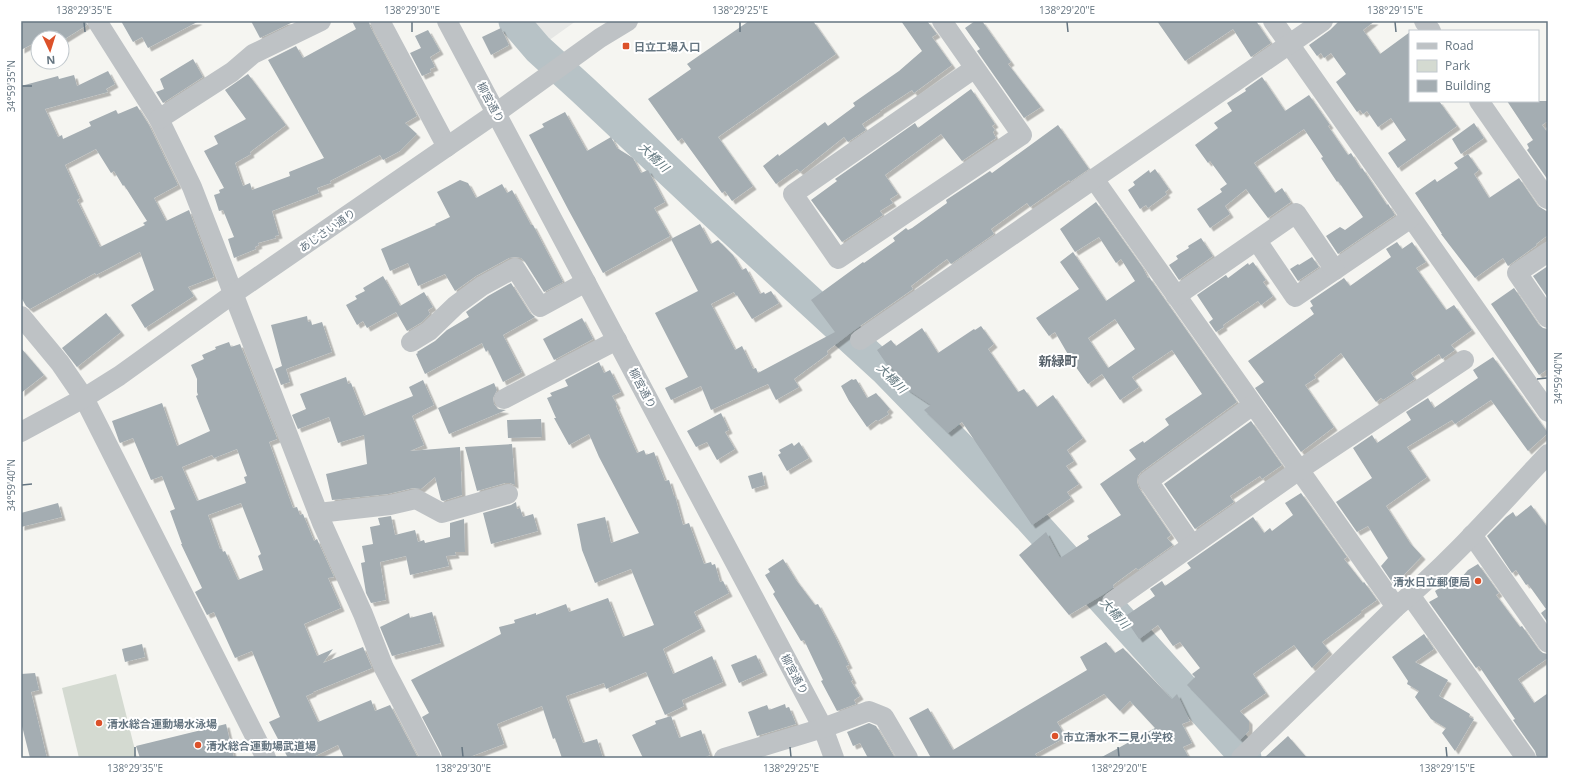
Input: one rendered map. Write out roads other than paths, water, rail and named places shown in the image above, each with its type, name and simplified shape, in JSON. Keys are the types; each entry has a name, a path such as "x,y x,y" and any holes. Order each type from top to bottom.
{"street":[{"path":"97,21 159,119 192,187 318,513 363,614 384,668 431,758"},
{"path":"159,119 232,72 253,54 321,21"},
{"path":"380,21 447,147"},
{"name":"柳宮通り","path":"447,21 823,728 834,758"},
{"name":"あじさい通り","path":"21,432 84,398 119,376 233,294 496,113 600,38 628,21"},
{"path":"942,21 975,68 1022,135 838,259 793,194 975,68"},
{"path":"1273,21 1548,412"},
{"path":"860,340 1323,21"},
{"path":"1424,21 1430,30"},
{"path":"1480,102 1547,199"},
{"path":"1094,179 1299,470 1526,758"},
{"path":"1176,296 1296,213 1335,270"},
{"path":"1257,241 1295,297 1411,218"},
{"path":"1548,252 1517,273 1548,318"},
{"path":"411,342 430,331 456,305 477,290 515,268 540,307 586,282"},
{"path":"21,316 60,363 84,398 266,758"},
{"path":"504,399 617,340"},
{"path":"1112,602 1299,470 1464,360"},
{"path":"1192,545 1148,481 1253,405"},
{"path":"1245,754 1472,535 1548,454"},
{"path":"318,513 390,505 416,499 442,513 508,494"},
{"path":"1472,535 1548,643"},
{"path":"724,758 823,728 869,711 884,717 908,758"}],"waterway":[{"name":"大橋川","path":"514,21 538,49 884,369 1030,519 1246,758"}],"place":[{"name":"日立工場入口","path":"626,46"},
{"name":"清水日立郵便局","path":"1478,581"},
{"name":"清水総合運動場水泳場","path":"99,723"},
{"name":"市立清水不二見小学校","path":"1055,736"},
{"name":"清水総合運動場武道場","path":"198,745"}],"district":[{"name":"新緑町","path":"1058,361"}]}
